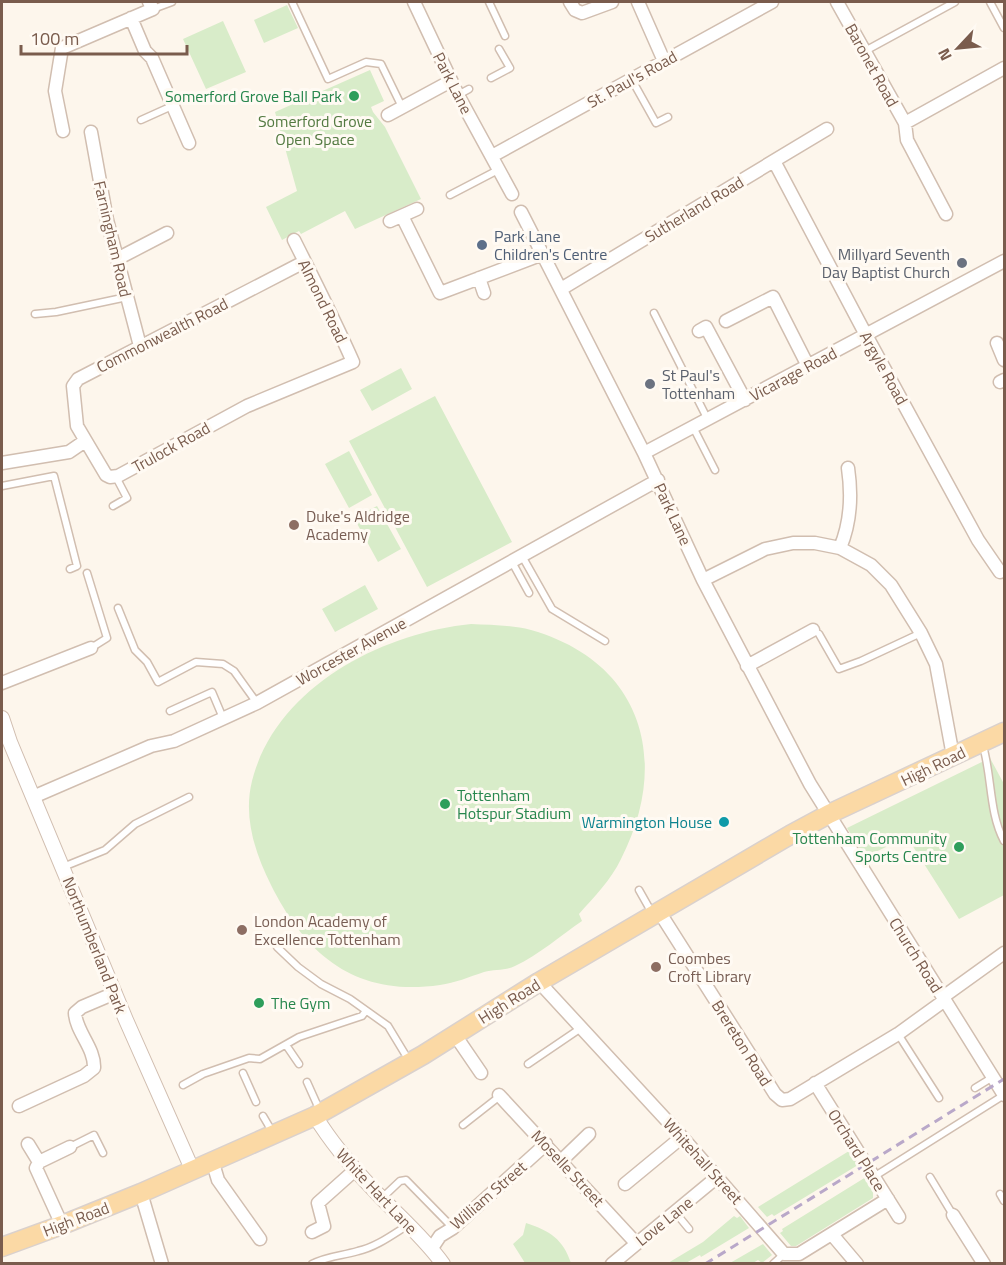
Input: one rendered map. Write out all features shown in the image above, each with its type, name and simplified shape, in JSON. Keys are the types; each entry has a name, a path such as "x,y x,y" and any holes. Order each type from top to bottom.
{"main road":[{"name":"High Road","path":"2,1247 141,1193 318,1114 410,1062 694,890 829,814 1005,732"}],"street":[{"name":"Park Lane","path":"416,2 451,81 463,92 512,194"},
{"path":"570,2 575,10 582,13 612,2"},
{"path":"638,2 664,61"},
{"name":"St. Paul's Road","path":"492,156 771,2"},
{"name":"Baronet Road","path":"837,2 904,123 1005,68"},
{"path":"63,131 55,91 62,48 131,18 151,5"},
{"path":"131,18 146,51 152,58 189,143"},
{"path":"388,114 451,81"},
{"path":"904,123 907,140 946,214"},
{"name":"Sutherland Road","path":"561,289 827,129"},
{"name":"Farningham Road","path":"91,132 102,195 140,346"},
{"name":"Argyle Road","path":"774,161 978,540 1000,572"},
{"path":"390,221 417,209"},
{"name":"Park Lane","path":"521,212 658,480 747,666 810,784 829,814"},
{"path":"402,216 440,292 543,254"},
{"path":"117,259 167,233"},
{"name":"Almond Road","path":"294,240 353,362"},
{"name":"Vicarage Road","path":"644,453 1005,261"},
{"name":"Commonwealth Road","path":"86,441 77,426 75,382 304,262"},
{"path":"479,278 484,293"},
{"path":"726,321 773,297 808,366"},
{"path":"699,331 706,327 745,400"},
{"path":"997,343 1005,360"},
{"name":"Trulock Road","path":"86,441 106,475 116,477 247,406 353,362"},
{"path":"2,463 69,452 86,441"},
{"path":"840,548 848,523 850,491 848,468"},
{"name":"Worcester Avenue","path":"33,797 151,746 174,741 257,703 658,480"},
{"path":"704,580 774,546 804,542 840,548 871,565 886,578 921,633 938,669 953,756"},
{"path":"747,666 816,632"},
{"path":"2,683 91,648"},
{"name":"Northumberland Park","path":"2,722 192,1170"},
{"name":"Church Road","path":"829,814 1005,1095"},
{"name":"Brereton Road","path":"657,914 778,1098 786,1100 898,1034 1005,953"},
{"name":"Whitehall Street","path":"539,982 682,1137 784,1254"},
{"path":"19,1106 84,1076 94,1068 92,1054 75,1013 82,1007 115,993"},
{"path":"455,1035 479,1076"},
{"name":"Orchard Place","path":"815,1083 899,1217"},
{"name":"Moselle Street","path":"500,1095 636,1243"},
{"name":"White Hart Lane","path":"318,1114 332,1141 355,1170 432,1248 443,1263"},
{"path":"562,1161 589,1134"},
{"path":"624,1184 682,1137"},
{"path":"28,1144 39,1162"},
{"name":"William Street","path":"432,1248 440,1236 453,1228 546,1144"},
{"path":"62,1225 36,1168 39,1162 70,1147"},
{"path":"212,1160 218,1180 260,1239"},
{"path":"312,1232 324,1226 318,1203 355,1170"},
{"name":"Love Lane","path":"612,1263 716,1178"},
{"path":"141,1193 162,1263"},
{"path":"784,1254 799,1254 888,1199"},
{"path":"953,1215 984,1263"},
{"path":"835,1238 857,1263"}],"lane":[{"path":"151,5 172,2"},
{"path":"292,2 328,79 366,62 381,64 402,107"},
{"path":"489,2 505,36"},
{"path":"865,51 956,2"},
{"path":"990,2 1005,28"},
{"path":"492,78 510,68 499,49"},
{"path":"631,79 656,123 668,117"},
{"path":"141,120 172,106"},
{"path":"450,195 499,169"},
{"path":"35,314 56,312 127,297"},
{"path":"654,313 708,420"},
{"path":"693,427 715,470"},
{"path":"2,486 54,476 77,566 70,569"},
{"path":"113,506 127,498 116,477"},
{"path":"517,559 529,593"},
{"path":"517,559 552,609 605,641"},
{"path":"87,573 107,638 91,648"},
{"path":"118,608 135,650 147,662 158,682 195,662 223,664 234,671 257,703"},
{"path":"816,632 839,669 921,633"},
{"path":"170,711 212,692 223,719"},
{"path":"982,742 987,759 997,823 1005,841"},
{"path":"63,867 105,849 135,824 189,797"},
{"path":"639,890 657,914"},
{"path":"277,947 321,984 350,999 388,1026 410,1062"},
{"path":"183,1085 203,1074 249,1058 260,1059 299,1037 362,1016 366,1012"},
{"path":"528,1064 581,1028"},
{"path":"898,1034 939,1098"},
{"path":"286,1045 299,1064"},
{"path":"243,1073 256,1102"},
{"path":"975,1088 993,1077"},
{"path":"307,1082 318,1114"},
{"path":"463,1125 500,1095"},
{"path":"874,1176 1005,1095"},
{"path":"263,1116 273,1134"},
{"path":"70,1147 94,1135 103,1153"},
{"path":"930,1177 953,1215"},
{"path":"382,1198 399,1181 406,1180 453,1228"},
{"path":"1000,1194 1005,1201"},
{"path":"675,1212 689,1229"},
{"path":"312,1263 326,1257 359,1251 380,1242 408,1225"},
{"path":"773,1263 784,1254"}],"green space":[{"path":"287,5 298,28 264,43 254,20"},
{"path":"223,21 246,72 206,89 183,39"},
{"name":"Somerford Grove Open Space","path":"370,70 384,101 371,107 385,127 421,199 355,229 345,211 301,234 299,231 282,240 266,207 297,191 275,112"},
{"path":"401,368 412,389 372,411 360,390"},
{"path":"435,396 512,542 427,587 349,441"},
{"path":"349,451 372,495 349,508 325,464"},
{"path":"377,506 401,549 378,562 354,518"},
{"path":"365,585 378,609 335,632 322,609"},
{"name":"Tottenham Hotspur Stadium","path":"471,624 524,628 569,645 599,666 622,691 637,720 644,752 644,786 636,822 617,867 579,914 582,921 533,956 511,968 484,972 446,984 410,987 384,985 360,978 338,966 318,951 301,933 285,910 265,873 252,834 249,808 252,781 265,748 284,718 308,692 337,671 369,653 403,639 437,629"},
{"name":"Tottenham Community Sports Centre","path":"990,758 1004,784 1004,895 959,919 907,837 865,857 847,828"},
{"path":"849,1151 858,1165 774,1216 772,1214 767,1217 758,1207"},
{"path":"866,1177 873,1191 873,1198 796,1246 791,1246 780,1233 782,1229"},
{"path":"734,1216 737,1218 740,1216 749,1228 701,1257 700,1255 686,1263 668,1263 703,1242"},
{"path":"526,1223 542,1229 560,1242 571,1263 525,1263 513,1244 523,1235"},
{"path":"763,1244 772,1255 762,1263 758,1260 753,1263 730,1263"}],"railway":[{"path":"705,1264 1004,1079"}],"place":[{"name":"Somerford Grove Ball Park","path":"354,96"},
{"name":"Park Lane Children's Centre","path":"482,245"},
{"name":"Millyard Seventh Day Baptist Church","path":"962,263"},
{"name":"St Paul's Tottenham","path":"650,384"},
{"name":"Duke's Aldridge Academy","path":"294,525"},
{"name":"Tottenham Hotspur Stadium","path":"445,804"},
{"name":"Warmington House","path":"724,822"},
{"name":"Tottenham Community Sports Centre","path":"959,847"},
{"name":"London Academy of Excellence Tottenham","path":"242,930"},
{"name":"Coombes Croft Library","path":"656,967"},
{"name":"The Gym","path":"259,1003"}]}
